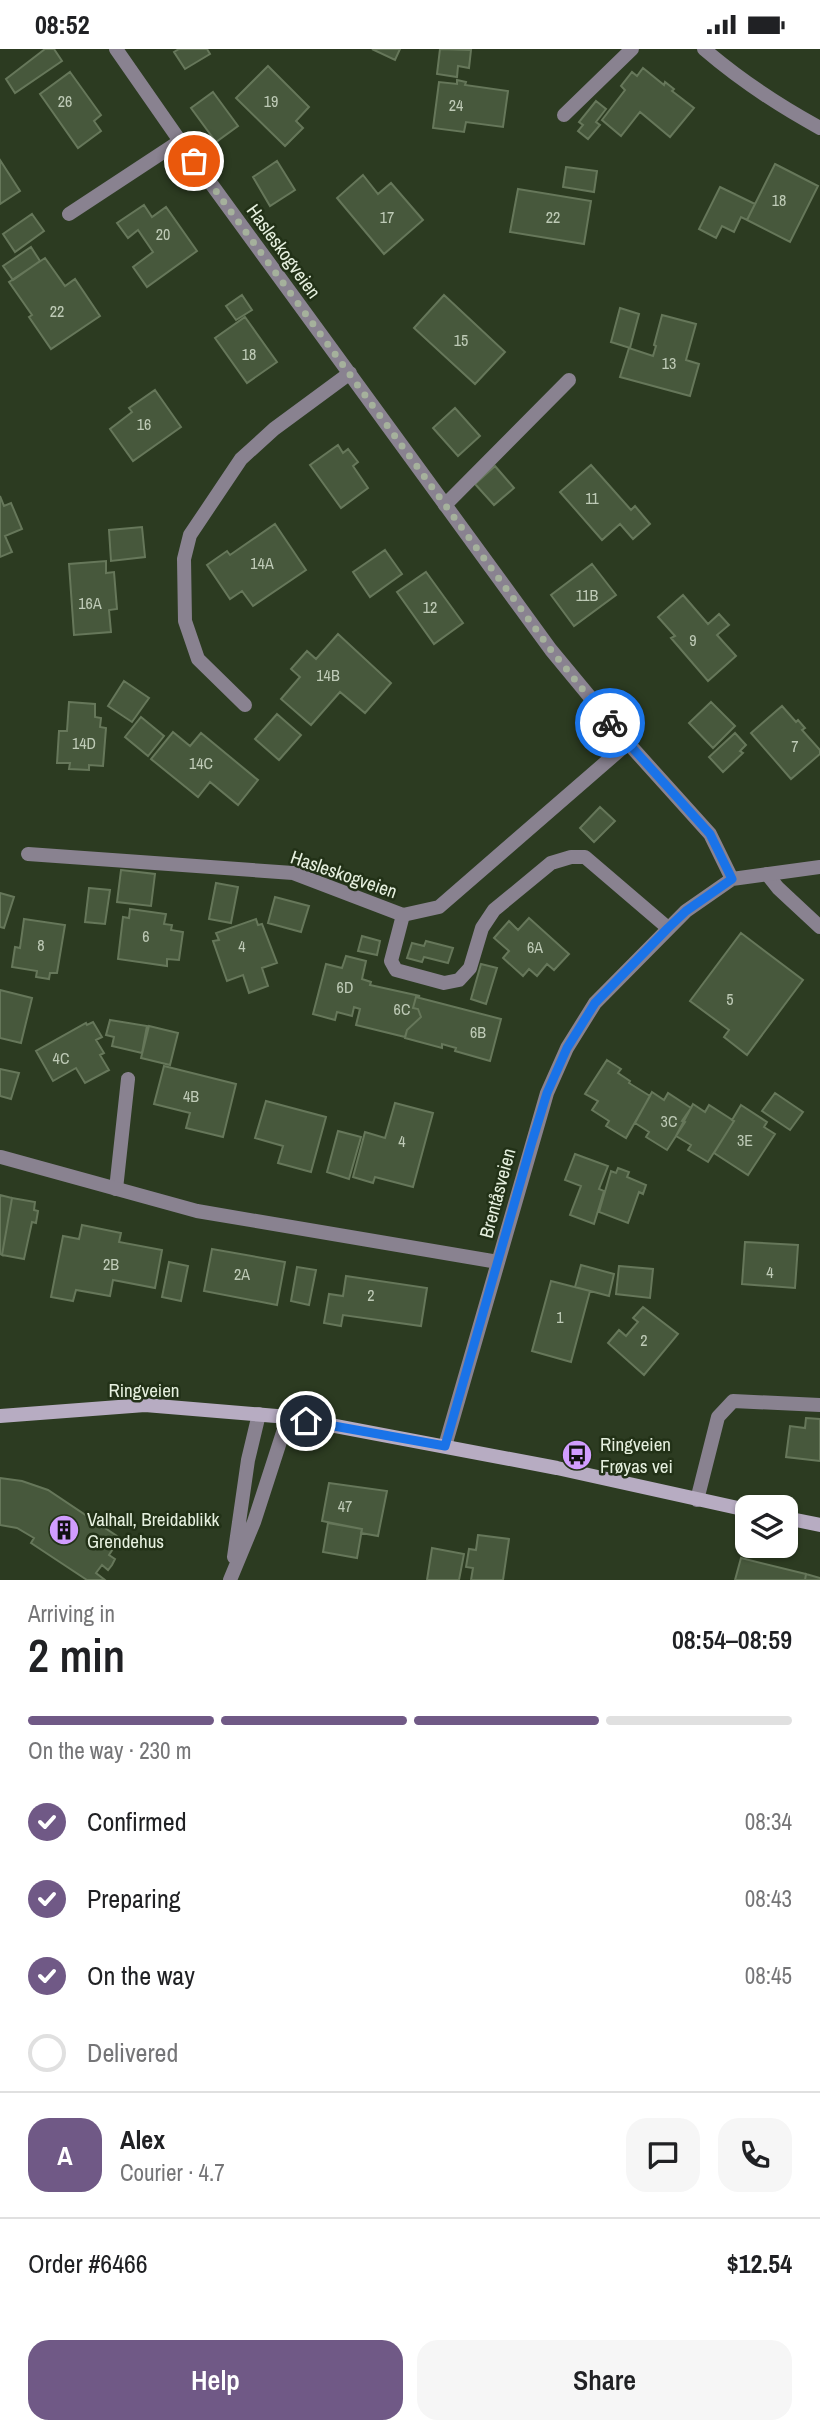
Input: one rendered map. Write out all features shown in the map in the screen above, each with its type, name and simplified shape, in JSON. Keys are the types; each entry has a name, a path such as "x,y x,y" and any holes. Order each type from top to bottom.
{"main road":[{"name":"Ringveien","path":"0,1416 145,1405 288,1417 445,1446 735,1508"},
{"path":"798,1520 820,1525"}],"street":[{"name":"Hasleskogveien","path":"116,49 551,650 628,743 710,834 732,879"},
{"path":"564,115 632,49"},
{"path":"704,49 735,76 820,128"},
{"path":"69,214 180,141"},
{"path":"245,705 198,659 185,621 184,559 190,535 242,459 274,429 350,373"},
{"path":"445,505 569,380"},
{"name":"Hasleskogveien","path":"28,855 293,873 403,915 439,907 628,743"},
{"path":"403,915 391,961 396,969 444,983 458,980 470,968 482,928 494,910 551,863 571,857 585,857 668,928"},
{"name":"Brentåsveien","path":"445,1446 547,1093 567,1048 595,1003 686,911 732,879 820,867"},
{"path":"767,874 778,888 820,927"},
{"path":"116,1189 128,1079"},
{"name":"Brentåsveien","path":"1,1157 197,1211 498,1262"},
{"path":"697,1500 718,1417 733,1401 820,1405"},
{"path":"231,1578 248,1460 259,1414"},
{"path":"231,1578 254,1522 288,1417"}],"building":[{"path":"45,49 54,49 62,61 15,93 6,79"},
{"path":"179,49 207,49 210,54 185,69 174,52"},
{"path":"372,49 400,49 395,60"},
{"path":"440,49 471,50 469,68 458,66 457,77 437,74"},
{"path":"268,66 309,107 296,121 303,128 285,146 236,98"},
{"path":"643,68 664,85 665,82 674,89 672,91 694,108 670,137 640,112 621,136 602,120 625,90 621,86 632,72 637,76"},
{"path":"70,72 101,115 94,121 101,131 78,148 40,94"},
{"path":"457,80 466,82 465,85 508,91 503,127 466,122 464,132 433,128 439,82 457,84"},
{"path":"213,92 238,126 216,142 191,108"},
{"path":"596,101 606,109 596,122 600,125 588,139 578,131 583,125 579,122"},
{"path":"0,160 20,191 0,204"},
{"path":"277,161 295,190 270,206 253,177"},
{"path":"775,164 818,186 790,242 747,220"},
{"path":"566,167 597,171 594,192 563,187"},
{"path":"363,175 378,194 391,183 423,220 384,254 337,198"},
{"path":"720,187 755,204 747,220 741,217 734,232 722,226 716,238 699,229"},
{"path":"518,189 591,201 584,244 510,232"},
{"path":"144,205 152,217 166,207 197,251 147,287 133,267 153,252 138,230 128,238 117,223"},
{"path":"32,214 44,231 15,252 3,234"},
{"path":"31,247 40,261 13,280 3,266"},
{"path":"45,258 65,286 75,279 100,316 51,349 9,282"},
{"path":"242,295 252,310 236,320 226,306"},
{"path":"444,295 505,352 475,384 414,328"},
{"path":"620,308 639,314 630,348 611,342"},
{"path":"662,315 696,324 686,360 699,364 690,396 620,377 629,348 653,356"},
{"path":"245,317 277,362 247,383 215,338"},
{"path":"155,390 181,427 133,461 110,429 132,412 129,408"},
{"path":"455,408 480,436 458,456 433,428"},
{"path":"338,445 343,453 348,449 358,462 353,466 368,488 341,508 310,465"},
{"path":"591,465 631,510 635,506 650,524 633,539 620,524 602,540 560,492"},
{"path":"495,466 514,488 494,505 475,484"},
{"path":"0,496 4,506 11,503 22,529 5,536 12,552 0,557"},
{"path":"275,524 306,570 253,606 242,591 230,599 207,565 227,551 230,555"},
{"path":"142,527 145,557 111,561 109,530"},
{"path":"385,550 402,574 370,597 353,572"},
{"path":"106,561 106,573 114,572 117,609 109,610 111,632 74,635 69,564"},
{"path":"592,564 616,595 574,626 551,595"},
{"path":"426,572 463,623 434,644 397,592"},
{"path":"683,595 708,624 719,614 729,625 717,635 736,656 708,681 671,638 675,636 658,617"},
{"path":"338,634 391,683 365,713 340,692 311,725 281,699 300,677 291,669 307,651 316,659"},
{"path":"124,681 149,698 132,722 108,706"},
{"path":"69,702 95,704 95,717 101,718 100,727 106,728 103,766 89,765 89,770 69,769 70,763 57,763 59,731 67,731"},
{"path":"711,702 735,726 713,748 689,723"},
{"path":"782,706 805,728 802,730 820,750 820,754 791,779 751,733"},
{"path":"277,714 301,735 279,760 255,739"},
{"path":"141,717 164,736 148,756 125,737"},
{"path":"173,732 190,746 201,733 258,780 238,805 210,782 198,797 151,759"},
{"path":"735,733 746,745 740,751 743,753 723,772 709,757"},
{"path":"600,807 615,821 594,842 580,828"},
{"path":"121,870 155,874 151,906 117,902"},
{"path":"216,883 238,887 231,923 209,919"},
{"path":"89,888 110,890 105,924 85,922"},
{"path":"0,893 14,897 4,928 0,927"},
{"path":"275,897 309,906 301,932 268,923"},
{"path":"130,909 166,914 164,924 172,925 171,930 183,932 179,960 167,959 167,966 118,959 123,917 129,918"},
{"path":"529,918 569,954 554,970 547,964 537,976 529,969 523,976 503,958 509,951 494,938 509,921 518,930"},
{"path":"24,919 65,925 57,973 50,973 49,979 36,977 37,971 12,967 15,947 20,948"},
{"path":"256,919 258,925 262,924 277,963 262,968 268,986 249,993 243,975 227,981 213,941 219,940 216,933"},
{"path":"741,933 803,980 747,1055 724,1037 729,1030 690,1001"},
{"path":"362,936 380,941 377,955 358,951"},
{"path":"426,941 453,948 448,963 424,957 422,962 407,958 412,943 424,946"},
{"path":"346,956 366,961 362,979 371,982 370,985 420,996 416,997 413,1008 418,1009 421,1017 407,1030 405,1037 356,1025 360,1009 354,1007 352,1016 337,1012 335,1020 313,1014 326,964 342,968"},
{"path":"481,964 497,968 486,1004 471,999"},
{"path":"0,990 32,998 21,1043 0,1038"},
{"path":"416,997 501,1019 490,1061 455,1051 456,1048 442,1044 442,1048 405,1038 407,1030 421,1017 418,1009 413,1008"},
{"path":"110,1020 147,1026 142,1053 112,1046 114,1037 106,1035"},
{"path":"93,1022 102,1037 96,1040 104,1053 100,1055 109,1070 85,1083 76,1068 53,1081 36,1051 86,1023 87,1025"},
{"path":"149,1026 178,1033 170,1065 141,1058"},
{"path":"607,1060 621,1069 618,1073 630,1081 629,1083 650,1096 626,1138 606,1126 609,1121 592,1110 598,1101 585,1094"},
{"path":"164,1066 236,1084 223,1137 186,1128 190,1113 154,1104"},
{"path":"0,1069 19,1073 11,1099 0,1096"},
{"path":"652,1092 664,1100 668,1093 691,1108 667,1150 646,1137 649,1132 635,1123"},
{"path":"775,1093 803,1112 790,1130 762,1111"},
{"path":"266,1101 326,1117 311,1172 278,1163 283,1146 255,1138"},
{"path":"395,1103 433,1113 413,1187 375,1177 373,1183 353,1177 365,1132 385,1138"},
{"path":"693,1104 705,1112 709,1105 734,1121 708,1162 688,1150 691,1145 676,1136"},
{"path":"741,1105 767,1122 764,1127 775,1134 748,1175 714,1153"},
{"path":"338,1131 361,1137 349,1179 327,1172"},
{"path":"575,1154 608,1166 599,1189 604,1191 594,1224 570,1215 581,1186 565,1180"},
{"path":"618,1168 629,1172 627,1177 646,1185 643,1194 639,1192 628,1223 599,1212 611,1171 616,1173"},
{"path":"0,1195 12,1198 2,1255 0,1254"},
{"path":"12,1198 35,1202 34,1210 38,1211 36,1223 32,1222 24,1259 2,1255"},
{"path":"82,1225 121,1233 119,1242 162,1250 155,1288 113,1280 110,1296 76,1290 73,1301 51,1297 63,1236 79,1239"},
{"path":"745,1242 798,1245 795,1288 742,1284"},
{"path":"212,1249 285,1262 277,1305 204,1291"},
{"path":"169,1262 188,1266 181,1301 162,1297"},
{"path":"581,1265 614,1274 609,1296 575,1287"},
{"path":"619,1266 653,1269 650,1298 616,1294"},
{"path":"297,1267 316,1270 309,1305 291,1301"},
{"path":"346,1276 427,1288 421,1326 343,1315 341,1326 324,1323 329,1294 343,1296"},
{"path":"551,1281 590,1291 571,1362 532,1351"},
{"path":"643,1307 678,1334 644,1375 608,1343 619,1330 626,1336 638,1322 633,1318"},
{"path":"806,1418 820,1419 820,1461 786,1457 790,1426 805,1428"},
{"name":"Valhall, Breidablikk Grendehus","path":"0,1478 22,1481 48,1490 120,1538 109,1555 115,1559 112,1565 108,1570 102,1565 96,1573 105,1580 87,1580 31,1543 34,1538 17,1528 0,1525"},
{"path":"329,1483 387,1491 378,1536 361,1533 362,1529 322,1521"},
{"path":"328,1523 362,1529 357,1558 323,1552"},
{"path":"478,1535 509,1539 503,1580 471,1580 473,1568 466,1567 469,1549 476,1550"},
{"path":"432,1548 464,1554 459,1580 427,1580"},
{"path":"741,1558 806,1574 805,1580 735,1580"},
{"path":"806,1574 820,1578 820,1580 805,1580"}],"way so far":[{"path":"194,161 551,650 610,723"}],"place":[{"name":"Ringveien Frøyas vei","path":"577,1455"},
{"name":"Valhall, Breidablikk Grendehus","path":"64,1530"}],"route":[{"path":"306,1421 445,1446 531,1145 547,1093 567,1048 595,1003 668,928 686,911 732,879 710,834 610,723"}]}
